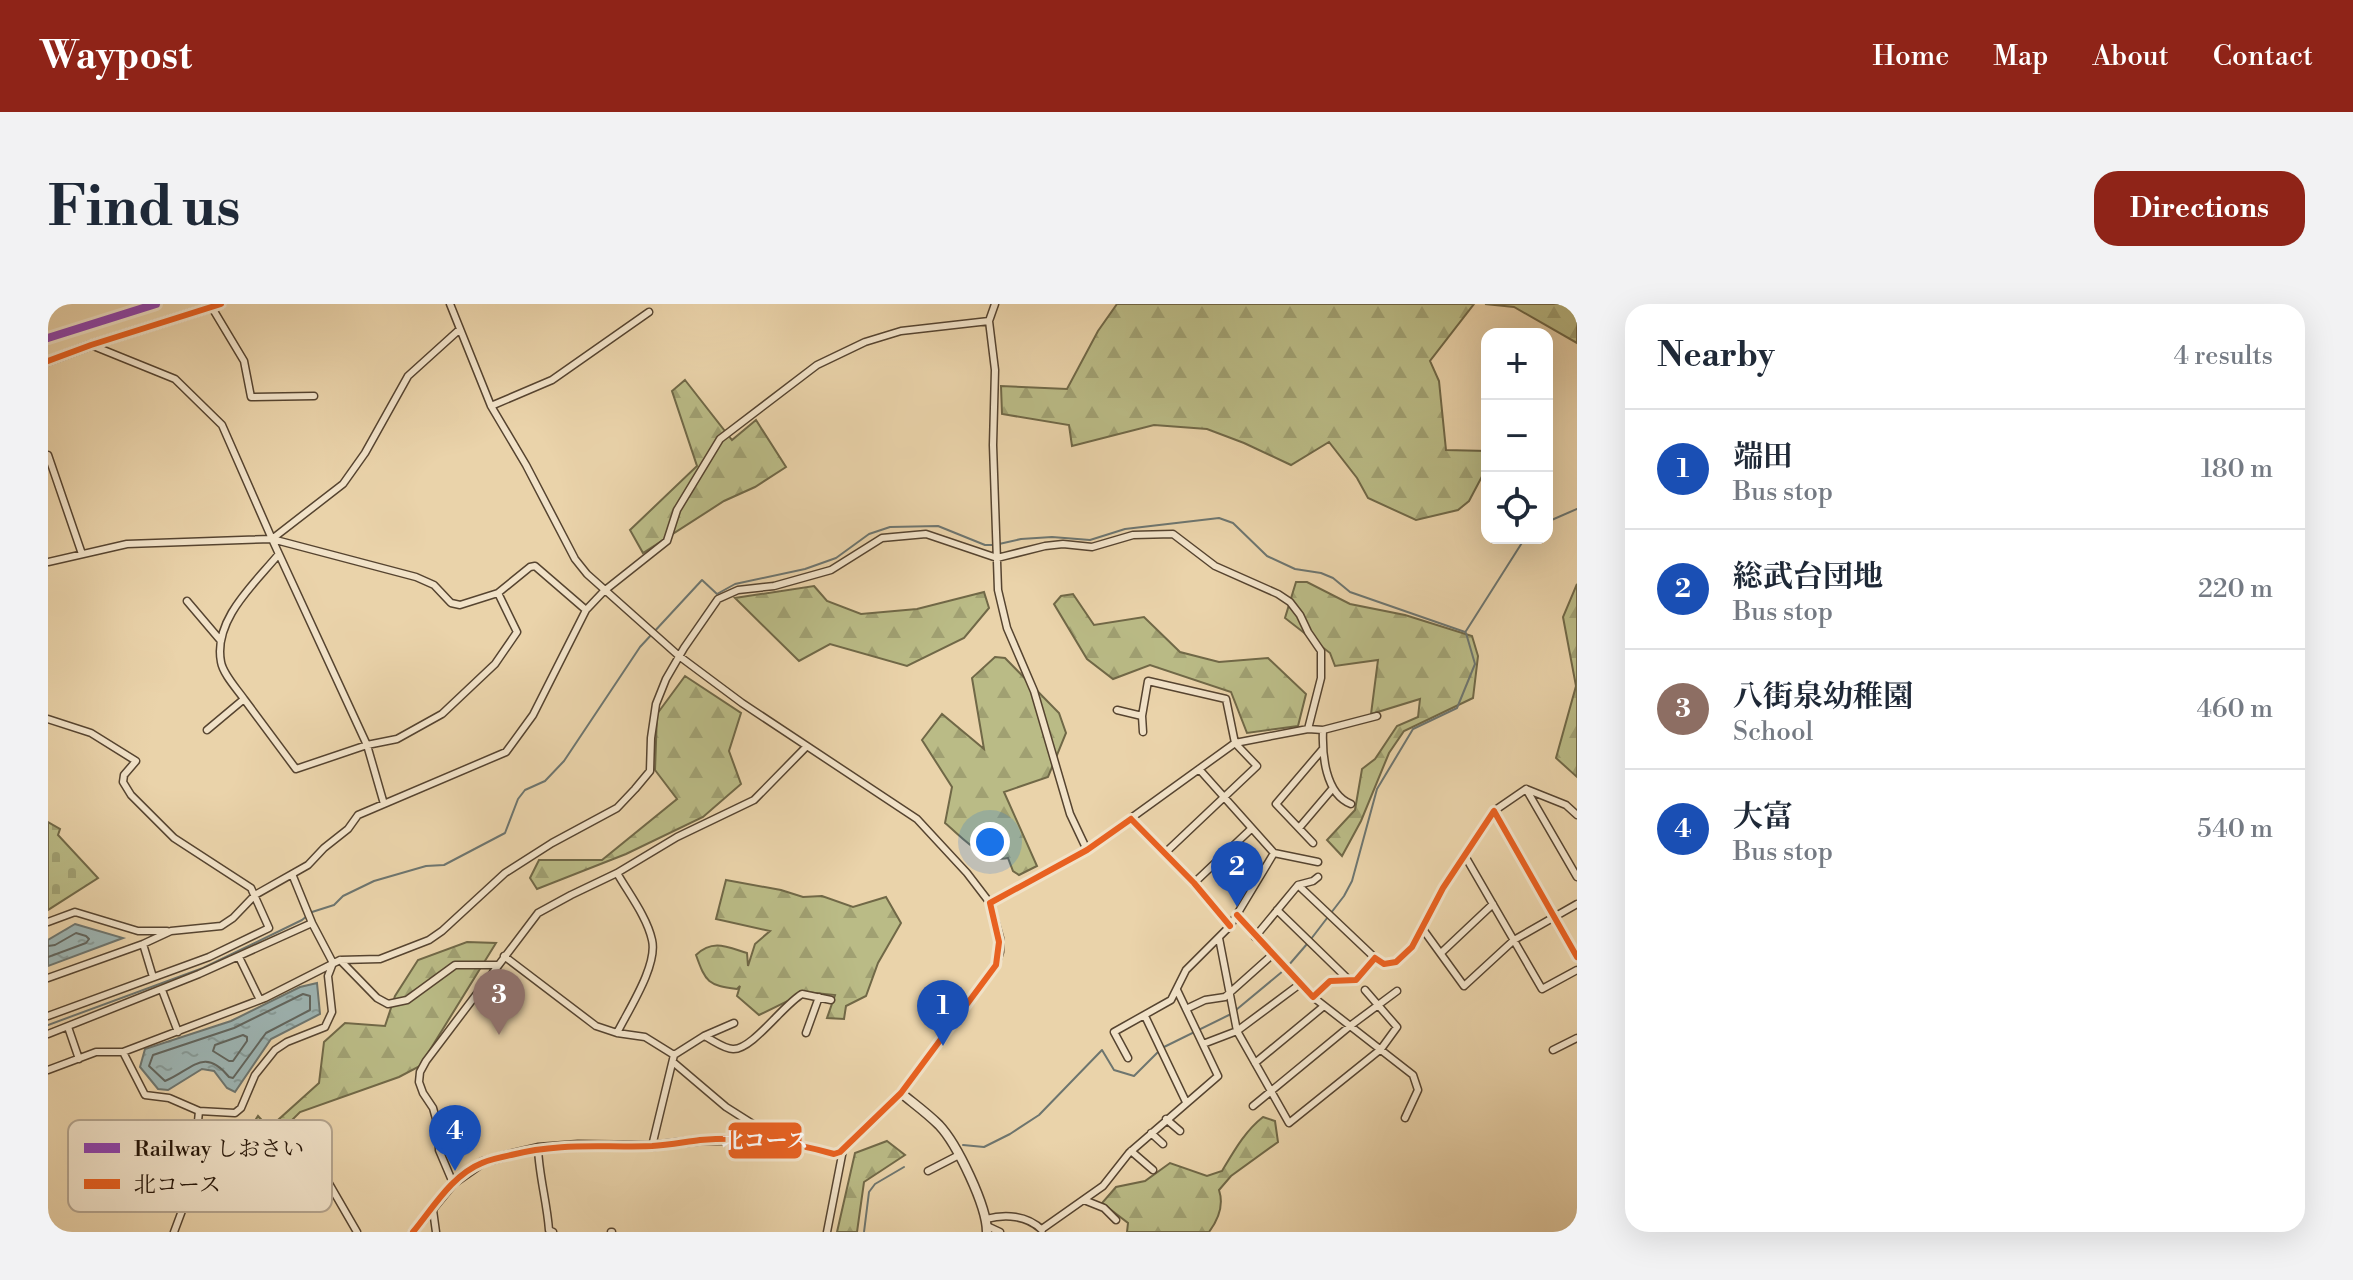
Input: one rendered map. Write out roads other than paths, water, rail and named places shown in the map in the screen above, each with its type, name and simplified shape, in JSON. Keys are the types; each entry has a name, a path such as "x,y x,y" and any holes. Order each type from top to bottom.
{"street":[{"path":"48,361 221,304"},
{"path":"413,1232 453,1183 470,1169 483,1162 538,1148 652,1146 703,1140 774,1140 834,1154 843,1150 901,1093 996,965 1000,952 1000,938 990,903 917,819 806,747 679,656 604,591 575,559 491,406 450,304"},
{"path":"995,304 989,321 995,370 993,445 998,590 1007,628 1034,691 1070,814 1087,850"},
{"path":"211,306 244,361 251,397 314,396"},
{"path":"491,406 552,380 649,312"},
{"path":"48,922 75,912 138,931 221,926 255,895 308,865 348,829 358,815 506,752 533,715 586,610 604,591 667,541 677,510 720,439 817,365 865,342 901,331 989,321"},
{"path":"272,539 343,484 365,453 408,376 460,329"},
{"path":"91,345 175,379 222,425 278,555 367,745 384,804"},
{"path":"48,455 82,554"},
{"path":"48,1070 96,1052 123,1052 178,1032 260,1000 336,961 380,959 429,940 505,873 617,808 650,771 656,704 679,656 718,599 738,590 774,586 831,570 882,538 926,534 997,558 1045,546 1092,547 1133,535 1173,534 1215,566 1278,594 1290,602 1300,615 1321,651 1321,678 1308,729"},
{"path":"48,562 127,544 272,539 416,577 434,585 451,603 460,605 498,593 535,566 586,610"},
{"path":"278,555 224,627 221,664 296,769 367,745 397,739 442,714 495,664 517,632 498,593"},
{"path":"187,601 221,641"},
{"path":"1143,732 1142,716 1148,681 1226,699 1235,743 1257,766 1165,853"},
{"path":"207,730 244,699"},
{"path":"1117,710 1142,716"},
{"path":"990,903 1087,850 1235,743 1308,729 1323,730 1377,716"},
{"path":"48,719 91,733 136,761 124,775 123,782 131,795 174,838 251,888 269,928 209,957 48,1016"},
{"path":"1323,730 1322,750 1333,788 1345,802 1351,804"},
{"path":"453,1183 439,1150 438,1126 433,1108 419,1082 420,1072 538,913 617,873 677,837 754,800 806,747"},
{"path":"1313,843 1276,804 1322,750"},
{"path":"1199,769 1274,853 1318,862"},
{"path":"1299,828 1333,788"},
{"path":"1298,885 1375,958 1384,964 1396,962 1412,947 1443,888 1494,811 1526,789"},
{"path":"1526,789 1566,805 1577,815"},
{"path":"1526,789 1577,877"},
{"path":"1494,811 1577,957"},
{"path":"1131,819 1194,883 1230,926"},
{"path":"1194,883 1251,829"},
{"path":"1128,1058 1114,1032 1171,1000 1186,970 1230,926 1274,853"},
{"path":"1465,856 1542,989 1577,970"},
{"path":"617,873 653,941 653,957 648,970 617,1033"},
{"path":"292,874 312,923 336,961 388,1004 407,1000 455,965 498,965"},
{"path":"1255,937 1298,885 1318,877"},
{"path":"1441,953 1493,904"},
{"path":"1422,928 1464,986 1514,940 1577,904"},
{"path":"1277,910 1350,981"},
{"path":"1237,915 1313,997 1413,1075 1418,1090 1405,1118"},
{"path":"48,1034 162,990 312,923"},
{"path":"48,978 171,931"},
{"path":"1219,938 1237,1031 1289,1123 1381,1049 1397,1027 1365,990"},
{"path":"143,944 153,977"},
{"path":"1186,1009 1205,1000 1225,997 1272,955"},
{"path":"504,956 585,1020 617,1033 645,1037 726,1107 774,1140"},
{"path":"239,957 260,1000"},
{"path":"1313,997 1330,981 1356,980 1375,958"},
{"path":"123,1052 145,1095 169,1098 199,1111 235,1113 239,1111 255,1075 275,1050 325,1027 332,1012 328,976 336,961"},
{"path":"1203,1044 1237,1031 1300,984"},
{"path":"162,990 178,1032"},
{"path":"986,1226 997,1216 1019,1217 1029,1220 1043,1231 1103,1186 1131,1151 1218,1076 1177,990"},
{"path":"1253,1106 1397,991"},
{"path":"704,1036 736,1049 752,1040 791,1000 802,994 831,1000"},
{"path":"103,996 108,1011"},
{"path":"806,1033 819,997"},
{"path":"1255,1063 1324,1006"},
{"path":"1145,1016 1186,1102"},
{"path":"652,1146 673,1059 704,1036 734,1023"},
{"path":"68,1027 79,1059"},
{"path":"1553,1050 1575,1039 1577,1047"},
{"path":"901,1093 941,1127 959,1155 986,1226 1000,1232"},
{"path":"198,1120 199,1111"},
{"path":"1166,1119 1180,1131"},
{"path":"1151,1133 1163,1144"},
{"path":"538,1148 539,1175 547,1199 549,1230 553,1232"},
{"path":"827,1232 843,1150"},
{"path":"1131,1151 1153,1170"},
{"path":"928,1171 959,1155"},
{"path":"332,1189 357,1232"},
{"path":"1084,1200 1104,1208 1116,1220"},
{"path":"433,1210 436,1232"},
{"path":"174,1232 182,1212"}],"water":[{"path":"75,924 123,938 48,966 48,940"},
{"path":"317,983 320,1014 271,1039 235,1092 227,1088 214,1071 202,1069 168,1090 158,1089 140,1067 145,1049 231,1021 300,987"}],"waterway":[{"path":"1553,519 1577,509"},
{"path":"999,544 1052,537 1090,540 1125,529 1219,518 1233,523 1267,556 1295,569 1321,573 1350,592 1465,632"},
{"path":"48,1025 203,968 302,920 312,912 334,905 343,896 374,881 426,866 444,865 505,833 518,799 525,790 545,781 564,761 640,647 702,580 717,594 735,584 805,569 836,558 869,534 890,527 938,526 985,545 993,545"},
{"path":"1466,631 1521,544"},
{"path":"1311,939 1352,881 1377,789 1413,729 1457,708 1475,664 1466,633"},
{"path":"1288,966 1307,944"},
{"path":"1236,1010 1283,971"},
{"path":"963,1145 984,1147 1039,1115 1102,1050 1114,1070 1134,1076 1162,1048 1231,1014"},
{"path":"864,1232 869,1192 875,1184 904,1167"}],"rail line":[{"name":"しおさい","path":"48,338 156,304"}],"place":[{"name":"総武台団地","path":"1237,907"},
{"name":"八街泉幼稚園","path":"499,1035"},
{"name":"端田","path":"943,1046"},
{"name":"大富","path":"455,1171"}]}
